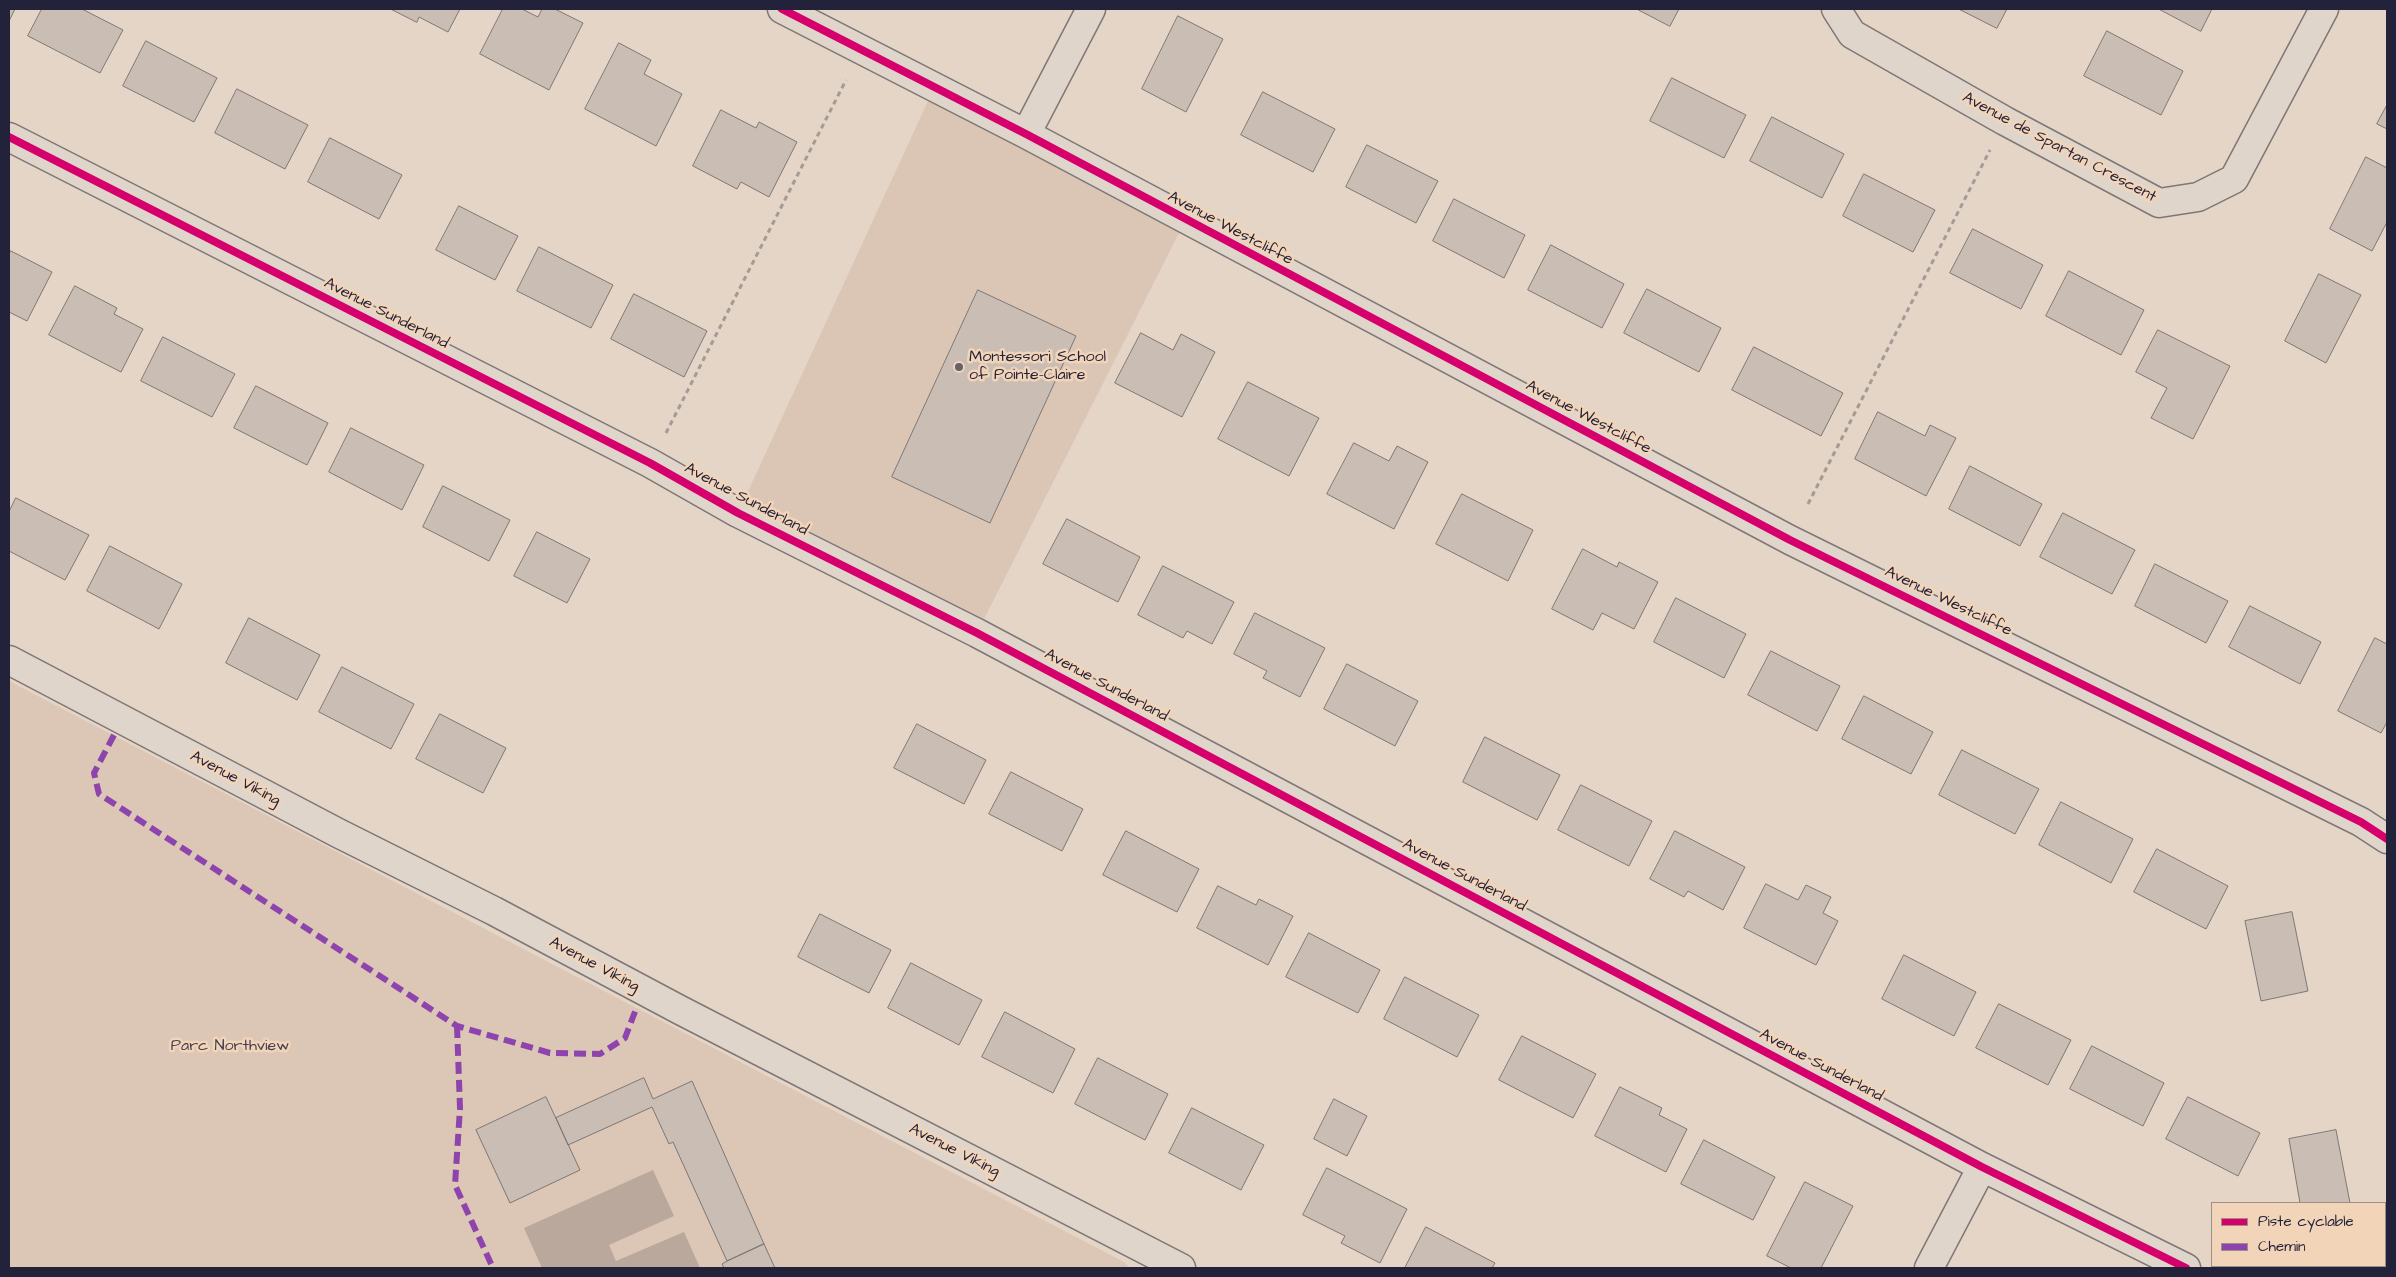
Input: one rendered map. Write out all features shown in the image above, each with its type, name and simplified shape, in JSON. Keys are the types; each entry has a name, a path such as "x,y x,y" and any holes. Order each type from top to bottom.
{"street":[{"name":"Avenue Westcliffe","path":"782,9 1026,134 1185,221 1790,540 2361,822 2387,839"},
{"path":"1026,134 1091,9"},
{"name":"Avenue de Spartan Crescent","path":"1836,9 1852,34 2005,121 2159,203 2198,197 2234,179 2324,9"},
{"name":"Avenue Sunderland","path":"9,137 632,454 738,512 986,638 1982,1167 2186,1268"},
{"name":"Avenue Viking","path":"9,660 338,833 494,911 721,1032 1181,1268"},
{"path":"1929,1268 1982,1167"}],"path":[{"path":"662,440 848,78"},
{"path":"1808,504 2005,121"}],"shaded area":[{"name":"Montessori School of Pointe-Claire","path":"934,88 1185,221 977,633 738,513"},
{"path":"653,1170 674,1216 609,1245 616,1261 684,1232 700,1268 542,1268 524,1228"}],"green space":[{"name":"Parc Northview","path":"9,681 1124,1262 1130,1268 9,1268"}],"building":[{"path":"9,9 15,9 9,21"},
{"path":"42,9 82,9 123,30 100,73 28,36"},
{"path":"391,9 460,9 448,32 419,17 417,22"},
{"path":"503,9 522,9 538,17 542,9 555,9 583,23 549,90 480,54"},
{"path":"1637,9 1679,9 1670,26"},
{"path":"1959,9 2007,9 1997,28"},
{"path":"2159,9 2212,9 2201,31"},
{"path":"1178,16 1223,39 1186,112 1142,89"},
{"path":"2107,31 2183,71 2161,115 2084,76"},
{"path":"146,41 217,78 194,122 123,86"},
{"path":"619,43 651,60 644,74 682,94 656,146 585,109"},
{"path":"1672,78 1746,115 1724,158 1650,121"},
{"path":"237,89 308,125 285,169 215,133"},
{"path":"1263,92 1335,129 1313,172 1241,135"},
{"path":"2387,105 2387,129 2377,124"},
{"path":"721,110 756,128 759,122 797,142 769,197 741,182 737,189 693,166"},
{"path":"1772,117 1844,154 1822,198 1750,161"},
{"path":"330,138 402,175 379,219 308,182"},
{"path":"1367,145 1438,181 1416,223 1346,187"},
{"path":"2366,157 2387,168 2387,222 2372,251 2330,229"},
{"path":"1864,174 1935,210 1913,252 1843,216"},
{"path":"1454,199 1525,235 1504,278 1433,241"},
{"path":"459,206 518,236 495,280 436,250"},
{"path":"1973,229 2043,265 2021,309 1950,273"},
{"path":"1551,245 1624,284 1602,328 1528,290"},
{"path":"539,247 613,285 591,328 517,291"},
{"path":"11,251 52,272 27,321 9,312 9,255"},
{"path":"2069,271 2144,310 2121,355 2046,316"},
{"path":"2319,274 2361,295 2326,363 2285,341"},
{"path":"75,286 117,308 114,314 143,329 121,372 49,335"},
{"path":"1647,289 1721,328 1699,372 1624,333"},
{"path":"978,290 1076,336 990,523 892,477"},
{"path":"634,294 707,331 684,377 611,339"},
{"path":"2158,330 2230,366 2193,439 2151,418 2167,388 2136,372"},
{"path":"1141,333 1173,350 1181,334 1215,352 1182,417 1115,383"},
{"path":"163,337 235,374 212,417 141,381"},
{"path":"1754,347 1843,393 1821,436 1732,390"},
{"path":"1248,382 1319,418 1289,476 1218,439"},
{"path":"256,386 328,423 307,465 234,428"},
{"path":"1878,412 1925,436 1930,425 1956,438 1926,496 1855,459"},
{"path":"351,428 424,465 402,510 329,472"},
{"path":"1354,443 1389,461 1397,446 1428,462 1394,529 1327,494"},
{"path":"1970,466 2042,504 2020,546 1949,509"},
{"path":"443,486 510,520 489,561 423,527"},
{"path":"1462,494 1533,530 1508,581 1436,544"},
{"path":"16,498 89,535 65,580 9,551 9,512"},
{"path":"2063,513 2135,550 2112,594 2040,557"},
{"path":"1067,519 1140,557 1118,602 1043,564"},
{"path":"537,532 590,559 567,603 514,576"},
{"path":"110,546 182,584 159,629 87,591"},
{"path":"1583,549 1617,567 1619,562 1658,582 1634,629 1602,613 1593,630 1552,609"},
{"path":"2155,564 2228,601 2206,643 2135,606"},
{"path":"1163,566 1234,602 1212,644 1187,631 1183,638 1138,615"},
{"path":"1676,598 1746,634 1724,678 1654,642"},
{"path":"2250,606 2321,642 2300,684 2229,647"},
{"path":"1255,613 1325,648 1300,697 1263,678 1267,671 1234,654"},
{"path":"249,618 320,655 297,700 226,663"},
{"path":"2375,638 2387,644 2387,722 2381,733 2338,711"},
{"path":"1771,651 1840,686 1817,731 1748,695"},
{"path":"1347,664 1418,701 1395,746 1324,709"},
{"path":"342,667 414,704 391,749 319,712"},
{"path":"1864,696 1933,732 1911,774 1842,739"},
{"path":"440,714 506,748 483,793 416,759"},
{"path":"917,724 986,760 964,804 894,768"},
{"path":"1485,737 1560,775 1537,820 1463,782"},
{"path":"1962,750 2039,789 2015,834 1939,795"},
{"path":"1011,772 1083,809 1062,851 989,814"},
{"path":"1581,785 1652,821 1629,866 1558,830"},
{"path":"2061,802 2133,839 2111,883 2039,845"},
{"path":"1126,831 1199,869 1177,912 1103,875"},
{"path":"1675,831 1745,867 1723,910 1688,891 1684,897 1650,879"},
{"path":"2157,849 2228,886 2206,929 2134,892"},
{"path":"1766,884 1798,900 1806,885 1831,897 1823,913 1838,921 1816,965 1744,928"},
{"path":"1218,886 1256,905 1259,899 1293,916 1268,965 1197,928"},
{"path":"2292,912 2308,991 2261,1001 2245,921"},
{"path":"820,914 891,950 869,993 798,957"},
{"path":"1309,933 1380,970 1358,1013 1286,977"},
{"path":"1904,955 1976,992 1954,1036 1882,999"},
{"path":"911,963 982,1000 959,1045 888,1008"},
{"path":"1405,977 1479,1015 1457,1057 1384,1019"},
{"path":"1999,1004 2071,1040 2048,1085 1976,1048"},
{"path":"1005,1012 1075,1049 1053,1093 982,1057"},
{"path":"1522,1036 1596,1074 1573,1118 1499,1080"},
{"path":"2092,1046 2164,1083 2143,1126 2070,1089"},
{"path":"1098,1058 1168,1094 1145,1140 1075,1104"},
{"path":"644,1078 653,1099 692,1081 764,1244 727,1261 673,1142 669,1144 652,1107 568,1145 556,1118"},
{"path":"1620,1087 1662,1108 1659,1115 1687,1129 1666,1172 1595,1136"},
{"path":"546,1097 580,1170 510,1203 476,1130"},
{"path":"2188,1097 2260,1133 2238,1176 2166,1139"},
{"path":"1334,1099 1367,1116 1347,1156 1314,1139"},
{"path":"1192,1108 1264,1145 1241,1190 1169,1153"},
{"path":"2336,1130 2350,1202 2300,1202 2289,1139"},
{"path":"1704,1140 1775,1177 1753,1220 1681,1184"},
{"path":"1327,1168 1407,1209 1380,1263 1341,1243 1345,1236 1303,1215"},
{"path":"1805,1182 1853,1206 1821,1268 1791,1268 1767,1256"},
{"path":"1426,1227 1495,1263 1492,1268 1405,1268"},
{"path":"764,1244 775,1268 724,1268 722,1264 727,1261"}],"marked path":[{"path":"114,735 94,773 99,794 457,1026 550,1053 600,1054 625,1038 636,1009"},
{"path":"457,1026 460,1108 455,1185 493,1268"}],"cycle path":[{"path":"782,9 1026,134 1790,540 2361,822 2387,839"},
{"path":"9,137 650,463 738,513 977,633 1982,1167 2186,1268"}],"place":[{"name":"Montessori School of Pointe-Claire","path":"959,367"}]}
